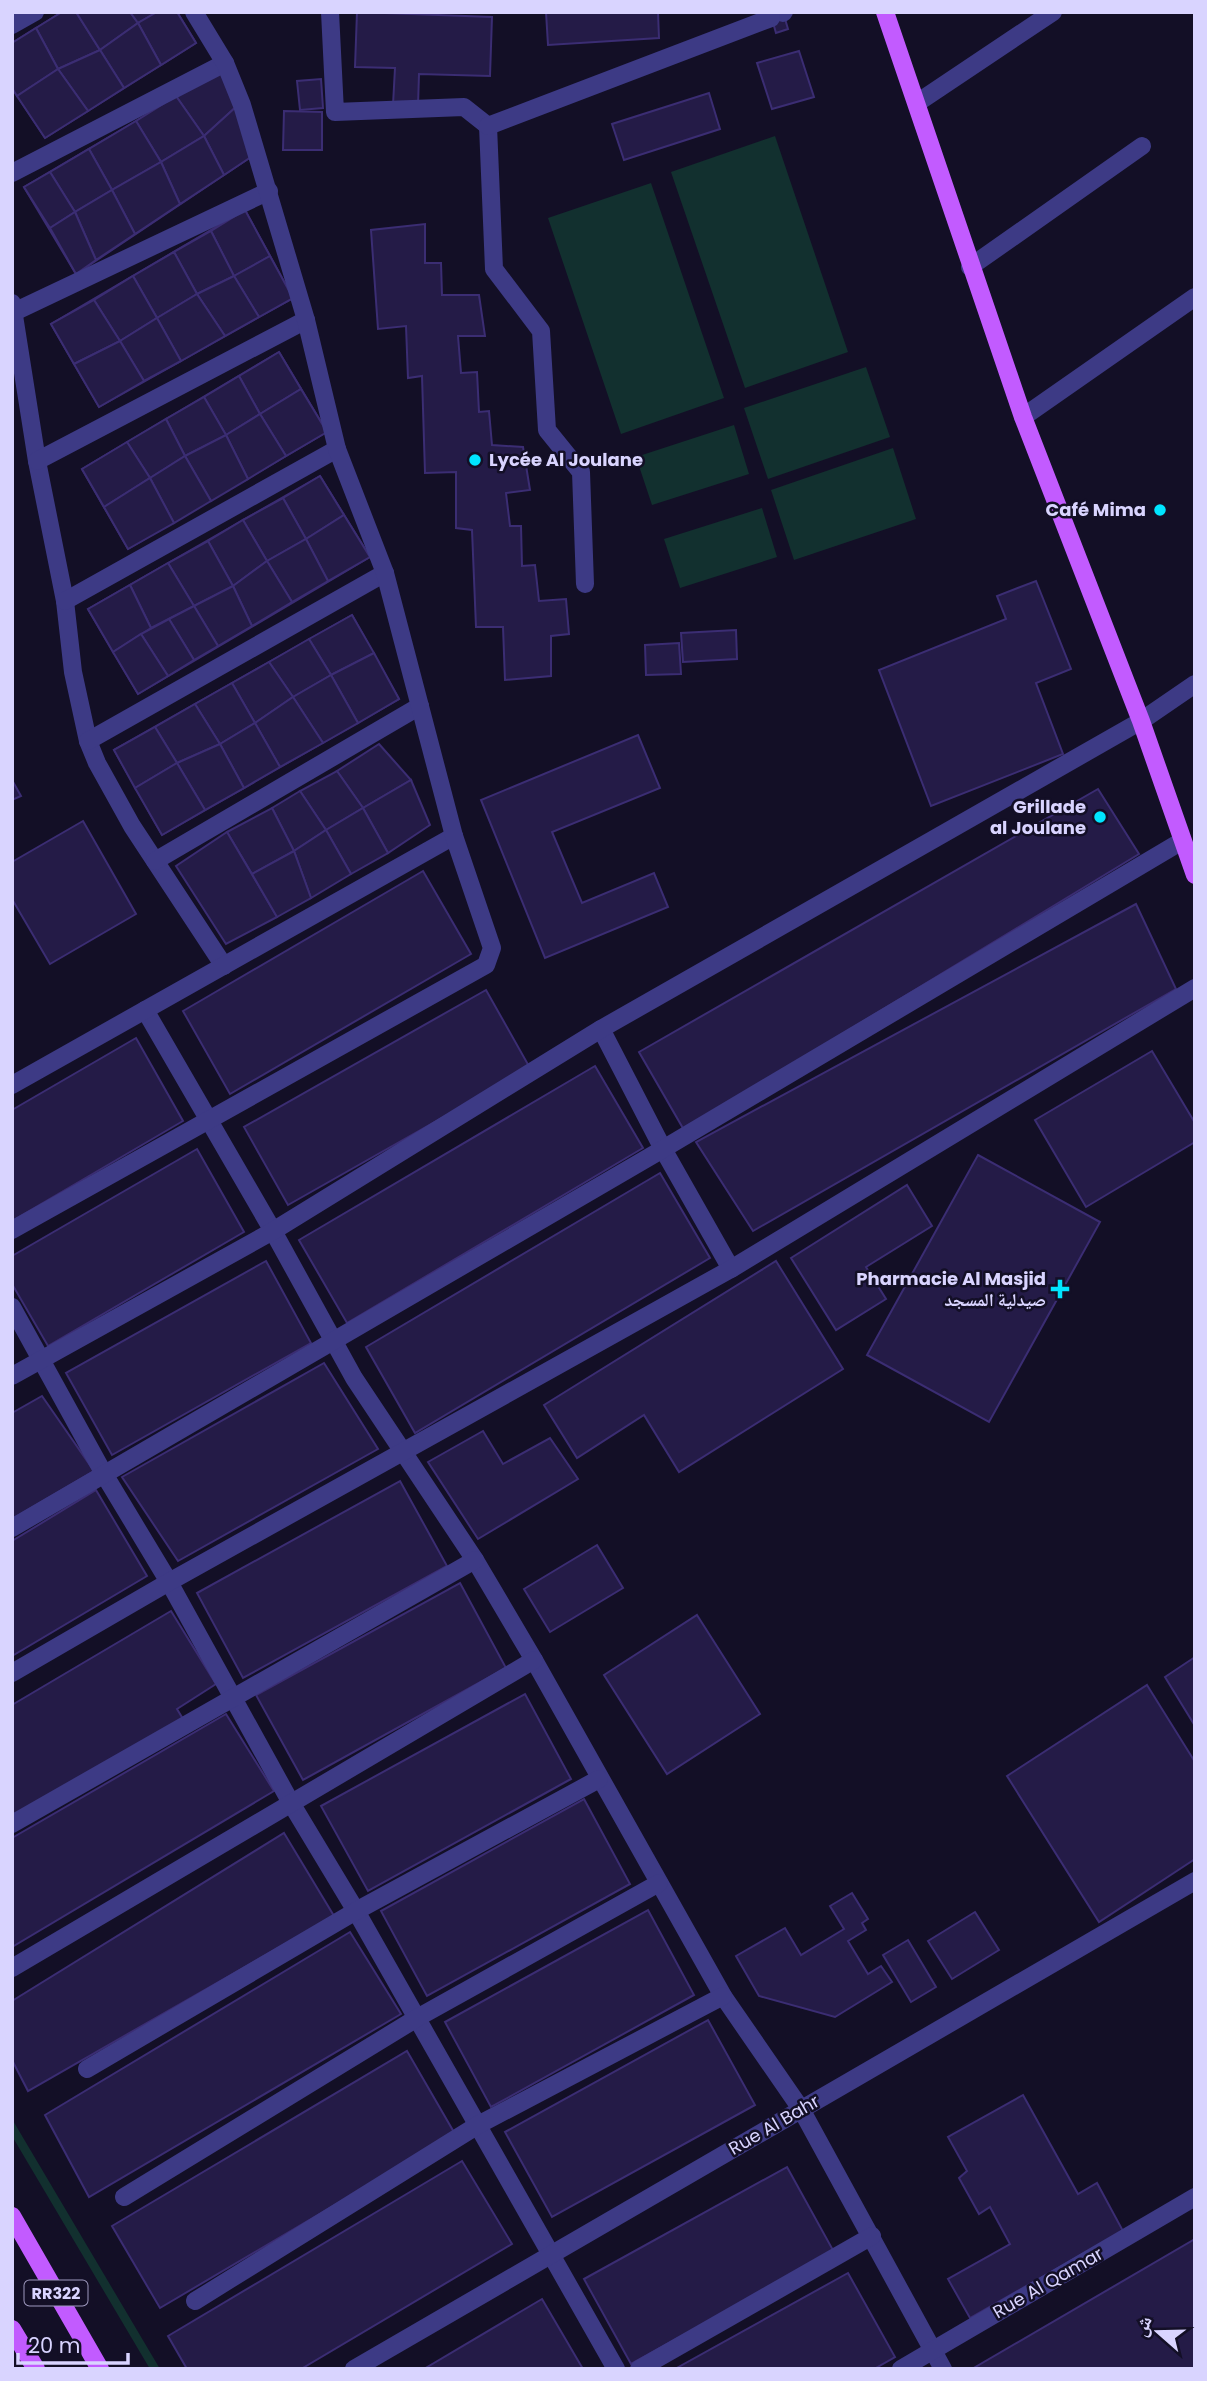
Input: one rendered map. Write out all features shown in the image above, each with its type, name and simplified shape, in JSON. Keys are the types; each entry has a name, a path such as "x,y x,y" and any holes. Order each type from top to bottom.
{"main road":[{"path":"885,12 1023,417 1141,721 1195,875"},
{"name":"RR322","path":"12,2217 100,2369"},
{"path":"12,2329 36,2369"}],"street":[{"path":"12,25 34,12"},
{"path":"12,1230 486,965 492,948 454,836 385,573 337,449 306,320 242,105 225,63 194,12"},
{"path":"330,12 335,112 464,107 488,126 494,269 541,331 547,430 581,472 585,584"},
{"path":"917,103 1053,12"},
{"path":"488,126 779,14"},
{"path":"12,173 225,63"},
{"path":"970,267 1142,146"},
{"path":"224,966 110,789 88,741 73,672 65,601 37,461 13,307 269,191"},
{"path":"1023,417 1195,297"},
{"path":"37,461 306,320"},
{"path":"65,601 337,449"},
{"path":"88,741 385,573"},
{"path":"12,1376 274,1231 601,1029 1141,721 1195,684"},
{"path":"155,861 420,706"},
{"path":"12,1085 454,836"},
{"path":"12,1528 663,1149 1182,841"},
{"path":"12,1673 169,1582 731,1269 1195,988"},
{"path":"145,1010 274,1231 332,1342 372,1408 404,1451 475,1560 723,1996 801,2109 943,2369"},
{"path":"601,1029 663,1149 731,1269"},
{"path":"12,1307 104,1474 234,1695 291,1803 356,1911 616,2369"},
{"path":"12,1824 475,1560"},
{"path":"12,1968 534,1660"},
{"path":"87,2069 356,1911 599,1779"},
{"name":"Rue Al Bahr","path":"354,2369 1195,1881"},
{"path":"124,2197 417,2018 659,1882"},
{"path":"195,2301 478,2125 723,1996"},
{"name":"Rue Al Qamar","path":"901,2369 1195,2197"},
{"path":"639,2369 872,2236"}],"green space":[{"path":"775,136 848,352 745,388 671,172"},
{"path":"651,183 724,398 621,434 548,218"},
{"path":"866,367 890,437 768,479 744,408"},
{"path":"734,425 749,474 652,505 636,457"},
{"path":"893,448 916,519 794,560 771,490"},
{"path":"762,508 777,557 680,588 664,539"},
{"path":"12,2119 160,2369 150,2369 12,2136"}],"building":[{"path":"62,12 177,12 196,43 45,138 12,88 12,43"},
{"path":"62,12 76,12 100,50 58,69 36,28"},
{"path":"76,12 130,12 138,23 100,50"},
{"path":"130,12 157,12 138,23"},
{"path":"157,12 177,12 196,43 161,65 138,23"},
{"path":"357,12 492,17 490,76 419,74 418,106 393,105 395,68 355,67"},
{"path":"546,12 658,12 659,38 548,45"},
{"path":"770,12 783,12 788,29 776,33"},
{"path":"138,23 161,65 124,88 100,50"},
{"path":"36,28 58,69 17,96 12,88 12,43"},
{"path":"100,50 124,88 88,111 58,69"},
{"path":"799,51 814,97 772,109 757,63"},
{"path":"58,69 88,111 45,138 17,96"},
{"path":"221,71 257,153 76,274 24,187"},
{"path":"221,71 237,106 204,136 176,96"},
{"path":"321,79 323,108 300,110 297,81"},
{"path":"709,93 720,129 624,160 612,124"},
{"path":"176,96 204,136 161,162 136,121"},
{"path":"237,106 257,153 224,175 204,136"},
{"path":"284,111 322,112 322,150 283,150"},
{"path":"136,121 161,162 112,190 89,149"},
{"path":"204,136 224,175 180,204 161,162"},
{"path":"89,149 112,190 75,212 50,172"},
{"path":"161,162 180,204 135,234 112,190"},
{"path":"50,172 75,212 50,228 24,187"},
{"path":"112,190 135,234 96,260 75,212"},
{"path":"245,210 293,298 99,407 51,324"},
{"path":"245,210 270,256 234,276 211,231"},
{"path":"75,212 96,260 76,274 50,228"},
{"name":"Lycée Al Joulane","path":"425,224 425,263 441,263 442,295 479,295 485,336 458,336 461,373 477,372 479,412 489,411 492,445 523,447 530,490 506,493 510,526 521,526 522,566 535,565 539,601 566,599 569,634 551,636 551,676 505,680 503,627 476,627 472,530 456,528 456,472 425,473 422,376 408,378 406,326 378,329 371,230"},
{"path":"211,231 234,276 197,294 174,252"},
{"path":"174,252 197,294 157,318 133,276"},
{"path":"270,256 293,298 259,317 234,276"},
{"path":"133,276 157,318 120,341 94,300"},
{"path":"234,276 259,317 225,336 197,294"},
{"path":"197,294 225,336 181,361 157,318"},
{"path":"94,300 120,341 74,364 51,324"},
{"path":"157,318 181,361 144,381 120,341"},
{"path":"120,341 144,381 99,407 74,364"},
{"path":"279,352 327,432 128,549 82,469"},
{"path":"279,352 301,389 260,414 239,376"},
{"path":"239,376 260,414 226,435 204,397"},
{"path":"301,389 327,432 286,456 260,414"},
{"path":"204,397 226,435 185,456 166,419"},
{"path":"260,414 286,456 248,479 226,435"},
{"path":"166,419 185,456 150,478 127,442"},
{"path":"226,435 248,479 211,501 185,456"},
{"path":"127,442 150,478 104,507 82,469"},
{"path":"185,456 211,501 174,523 150,478"},
{"path":"320,476 370,557 138,694 88,609"},
{"path":"320,476 344,515 306,539 283,498"},
{"path":"150,478 174,523 128,549 104,507"},
{"path":"283,498 306,539 267,561 243,520"},
{"path":"344,515 370,557 328,581 306,539"},
{"path":"243,520 267,561 233,586 208,541"},
{"path":"306,539 328,581 292,602 267,561"},
{"path":"208,541 233,586 194,606 168,563"},
{"path":"267,561 292,602 252,626 233,586"},
{"path":"168,563 194,606 151,628 130,585"},
{"path":"1036,581 1071,669 1036,683 1063,754 931,806 879,670 1006,619 997,596"},
{"path":"130,585 151,628 113,652 88,609"},
{"path":"233,586 252,626 218,646 194,606"},
{"path":"194,606 218,646 194,660 169,619"},
{"path":"352,615 399,699 162,835 114,750"},
{"path":"352,615 374,653 331,675 309,639"},
{"path":"169,619 194,660 168,676 141,634"},
{"path":"736,630 737,659 683,662 681,633"},
{"path":"141,634 168,676 138,694 113,652"},
{"path":"309,639 331,675 293,697 269,662"},
{"path":"679,643 681,674 646,675 645,645"},
{"path":"374,653 399,699 358,723 331,675"},
{"path":"269,662 293,697 255,723 232,683"},
{"path":"331,675 358,723 323,743 293,697"},
{"path":"232,683 255,723 220,744 195,704"},
{"path":"293,697 323,743 280,767 255,723"},
{"path":"195,704 220,744 177,763 155,727"},
{"path":"255,723 280,767 244,788 220,744"},
{"path":"155,727 177,763 135,788 114,750"},
{"path":"638,735 660,788 552,832 582,903 654,873 668,907 545,958 481,800"},
{"path":"220,744 244,788 205,810 177,763"},
{"path":"379,744 411,780 363,808 337,771"},
{"path":"177,763 205,810 162,835 135,788"},
{"path":"337,771 363,808 326,830 300,791"},
{"path":"12,780 21,796 12,800"},
{"path":"411,780 430,825 388,853 363,808"},
{"path":"1098,789 1139,854 684,1130 639,1052"},
{"path":"300,791 326,830 294,851 272,808"},
{"path":"272,808 294,851 252,874 227,832"},
{"path":"363,808 388,853 351,874 326,830"},
{"path":"83,821 136,914 50,964 12,899 12,862"},
{"path":"326,830 351,874 311,898 294,851"},
{"path":"227,832 277,917 226,944 176,866"},
{"path":"294,851 311,898 277,917 252,874"},
{"path":"423,871 471,954 230,1094 183,1011"},
{"path":"1136,904 1176,989 753,1231 696,1142"},
{"path":"486,990 530,1068 288,1205 244,1127"},
{"path":"136,1038 183,1121 12,1221 12,1110"},
{"path":"1152,1051 1195,1123 1195,1142 1086,1207 1035,1120"},
{"path":"595,1066 643,1148 347,1323 299,1240"},
{"path":"197,1149 244,1232 48,1346 12,1284 12,1256"},
{"path":"978,1155 1100,1222 989,1422 867,1355"},
{"path":"660,1173 710,1258 415,1433 366,1347"},
{"path":"907,1185 932,1226 866,1267 886,1299 836,1330 791,1258"},
{"path":"266,1261 311,1343 112,1455 66,1373"},
{"path":"776,1261 843,1369 679,1472 644,1415 577,1458 544,1405"},
{"path":"324,1363 378,1449 178,1561 122,1477"},
{"path":"42,1396 94,1471 12,1519 12,1413"},
{"path":"483,1431 503,1464 550,1438 578,1479 478,1539 428,1462"},
{"path":"400,1481 447,1566 243,1678 197,1593"},
{"path":"96,1490 147,1576 12,1656 12,1541"},
{"path":"597,1545 623,1588 550,1632 524,1589"},
{"path":"460,1583 506,1668 303,1780 256,1695"},
{"path":"171,1611 216,1684 177,1709 183,1719 12,1818 12,1705"},
{"path":"697,1615 760,1714 667,1774 604,1675"},
{"path":"1195,1657 1195,1726 1165,1677"},
{"path":"1147,1685 1195,1762 1195,1859 1099,1922 1007,1776"},
{"path":"525,1694 571,1779 368,1891 321,1806"},
{"path":"226,1714 274,1791 12,1947 12,1838"},
{"path":"584,1799 630,1884 427,1996 381,1911"},
{"path":"284,1833 334,1916 28,2091 12,2060 12,2001"},
{"path":"852,1893 868,1919 862,1923 866,1930 848,1941 868,1974 881,1966 892,1982 835,2017 759,1996 736,1956 785,1928 801,1955 844,1929 830,1906"},
{"path":"648,1910 694,1995 491,2107 445,2022"},
{"path":"975,1912 999,1950 952,1979 928,1941"},
{"path":"350,1932 401,2014 89,2197 45,2115"},
{"path":"908,1940 936,1987 911,2002 883,1955"},
{"path":"708,2020 755,2105 552,2217 505,2132"},
{"path":"407,2051 455,2134 160,2308 112,2226"},
{"path":"1023,2095 1078,2194 1097,2183 1123,2231 970,2318 948,2279 1010,2244 990,2207 979,2214 959,2178 967,2171 948,2137"},
{"path":"462,2161 512,2244 301,2369 187,2369 168,2336"},
{"path":"787,2167 834,2252 631,2364 584,2279"},
{"path":"1195,2239 1195,2369 972,2369"},
{"path":"848,2273 895,2357 874,2369 675,2369"},
{"path":"542,2299 583,2369 424,2369"}],"place":[{"name":"Lycée Al Joulane","path":"475,460"},
{"name":"Café Mima","path":"1160,510"},
{"name":"Grillade al Joulane","path":"1100,817"},
{"name":"Pharmacie Al Masjid صيدلية المسجد","path":"1060,1289"}]}
